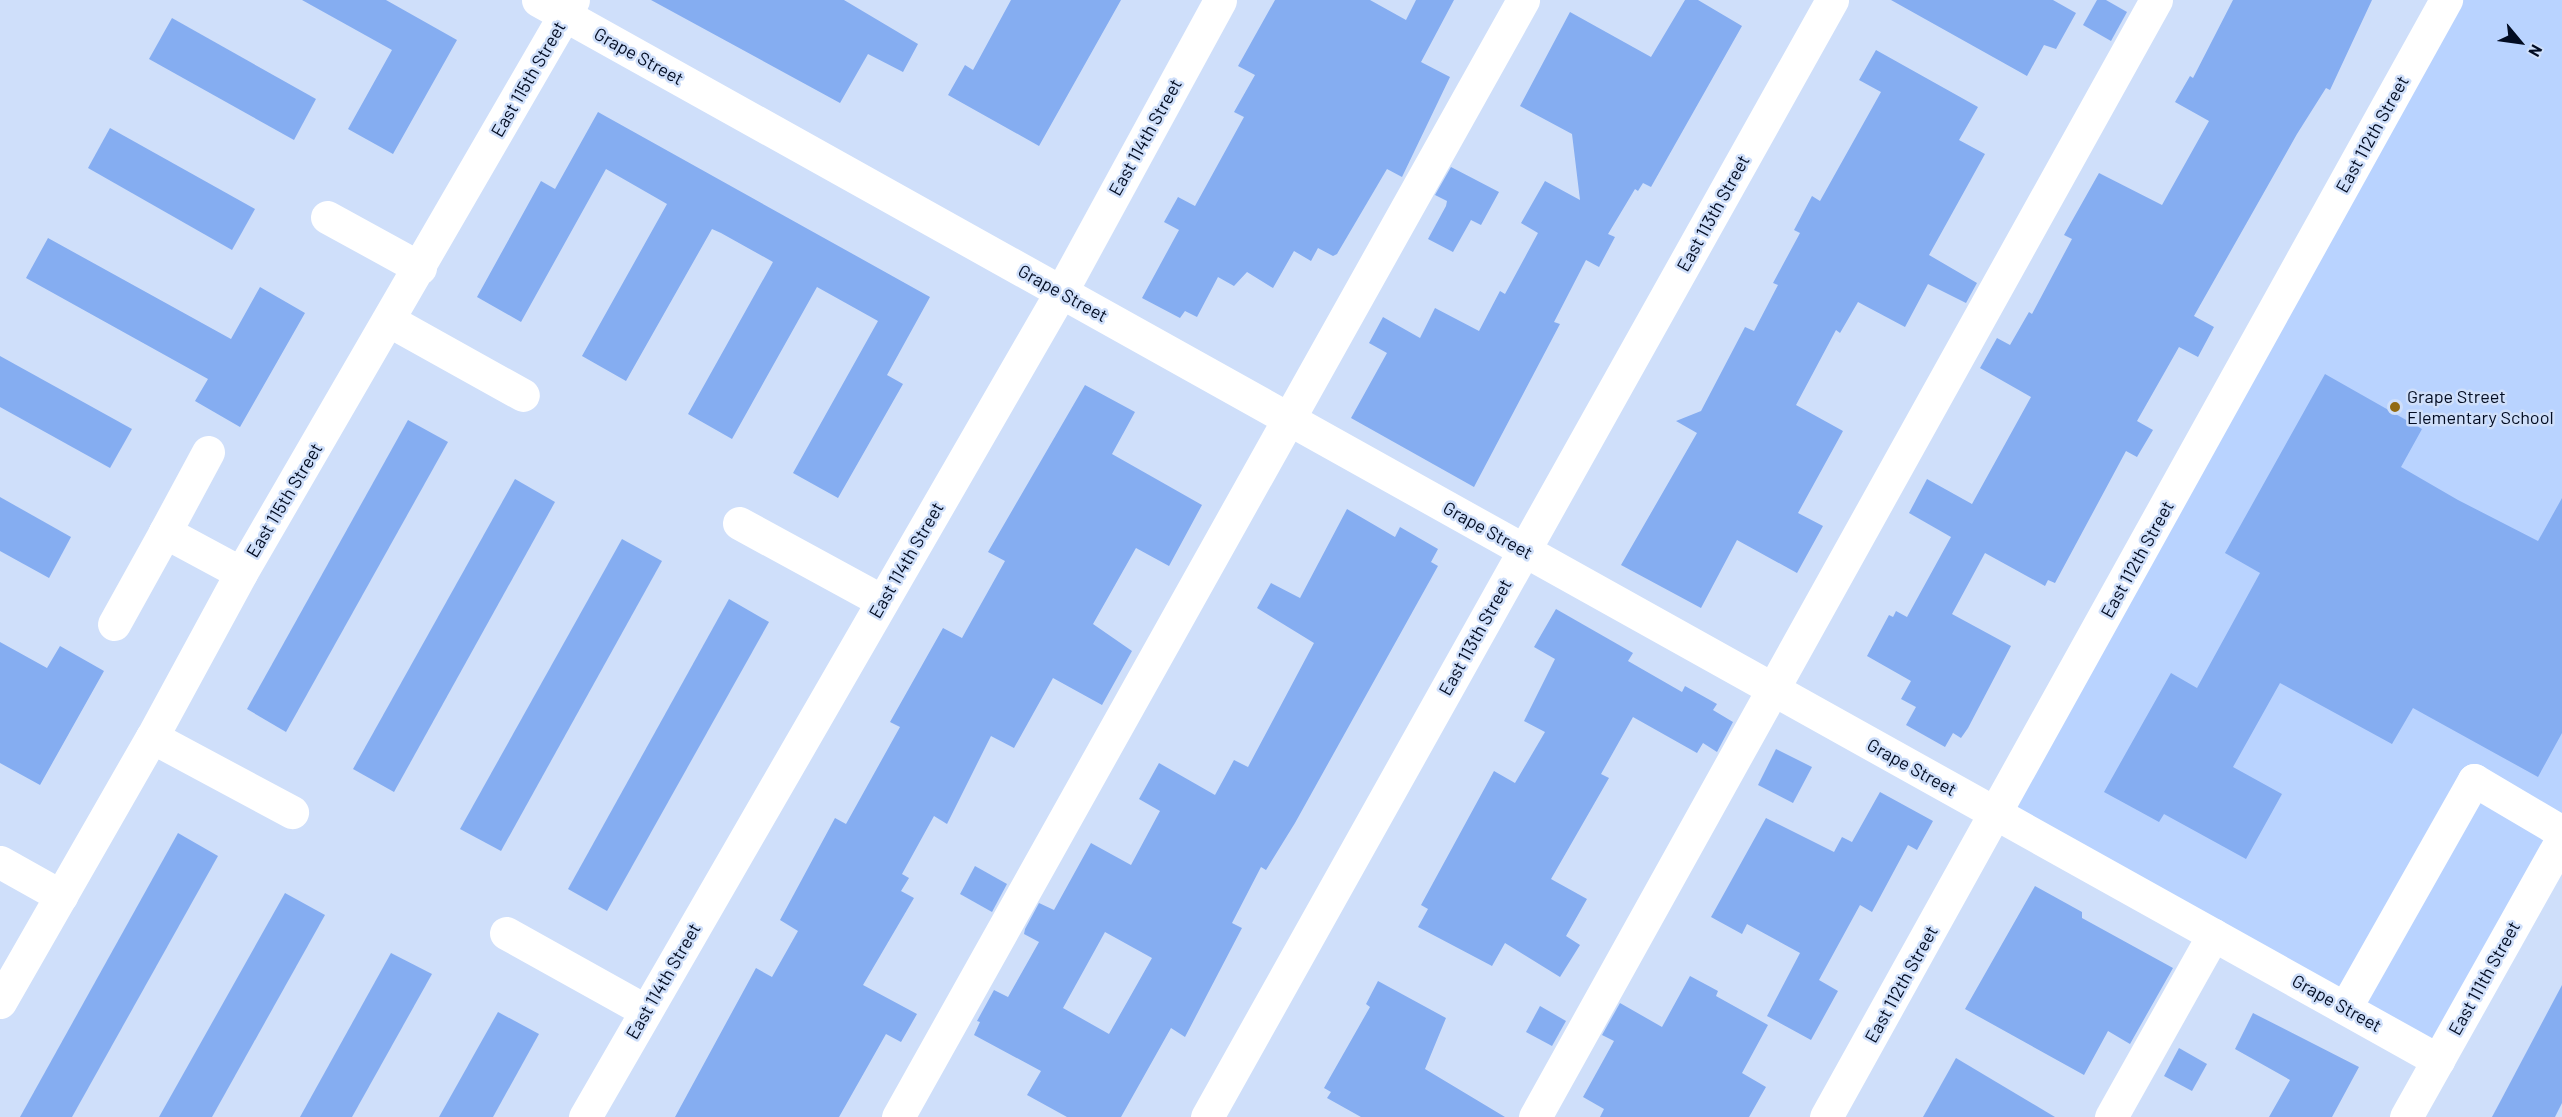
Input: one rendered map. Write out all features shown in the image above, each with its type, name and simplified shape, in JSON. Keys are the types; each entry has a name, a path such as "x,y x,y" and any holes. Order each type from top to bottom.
{"street":[{"name":"East 114th Street","path":"585,1117 1061,292 1220,0"},
{"path":"898,1117 1523,0"},
{"name":"East 113th Street","path":"1206,1117 1832,0"},
{"path":"1535,1117 1775,690 2156,0"},
{"name":"East 112th Street","path":"1826,1117 2446,0"},
{"name":"Grape Street","path":"558,5 1061,292 2438,1060"},
{"name":"East 115th Street","path":"0,1002 152,737 241,573 420,268 558,5"},
{"path":"327,217 420,268"},
{"path":"390,321 523,395"},
{"path":"114,624 208,452"},
{"path":"739,523 882,601"},
{"path":"165,532 241,573"},
{"path":"152,737 292,813"},
{"path":"2345,1008 2474,780 2562,832"},
{"name":"East 111th Street","path":"2406,1117 2562,839"},
{"path":"0,862 61,896"},
{"path":"506,933 646,1011"},
{"path":"2111,1117 2213,935"}],"shaded area":[{"name":"Grape Street Elementary School","path":"2453,0 2562,0 2562,828 2435,1054 2001,814"}],"building":[{"path":"302,0 386,0 457,40 393,154 348,129 392,50"},
{"path":"651,0 844,0 918,44 903,72 868,54 840,103"},
{"path":"1011,0 1121,0 1039,146 948,95 965,65 973,70"},
{"path":"1275,0 1370,0 1406,20 1416,0 1454,0 1421,62 1450,77 1402,177 1387,169 1337,254 1333,256 1318,248 1311,261 1294,251 1273,288 1247,272 1234,286 1218,277 1197,317 1185,311 1180,318 1142,298 1179,230 1164,222 1178,197 1195,206 1244,117 1234,112 1255,75 1238,66"},
{"path":"1685,0 1698,0 1742,26 1651,187 1643,183 1638,191 1635,189 1608,234 1615,237 1599,267 1586,260 1554,322 1560,324 1474,487 1351,418 1387,353 1369,343 1383,317 1420,338 1435,308 1479,331 1500,291 1505,294 1538,233 1521,223 1545,181 1580,200 1572,134 1520,106 1570,12 1651,57"},
{"path":"1891,0 2053,0 2076,13 2056,49 2044,45 2027,76"},
{"path":"2097,0 2106,0 2127,12 2111,41 2083,25"},
{"path":"2233,0 2372,0 2330,90 2326,88 2297,134 2194,316 2214,327 2198,357 2179,347 2137,421 2153,430 2137,457 2126,451 2055,583 2048,580 2045,586 1985,553 1952,614 2011,646 1968,728 1961,738 1953,733 1945,747 1906,725 1916,707 1901,699 1911,681 1867,656 1889,615 1893,617 1896,611 1907,617 1951,537 1909,513 1927,479 1972,504 2031,397 1980,368 1997,338 2010,345 2029,312 2032,314 2072,239 2064,235 2099,173 2162,205 2209,121 2175,102 2190,76 2193,78"},
{"path":"172,18 316,99 294,140 149,59"},
{"path":"1876,50 1978,107 1959,140 1985,154 1929,255 1977,283 1966,303 1928,284 1905,327 1858,302 1840,333 1836,330 1796,405 1843,431 1798,513 1823,526 1797,573 1737,540 1701,608 1621,565 1697,433 1676,421 1701,411 1745,327 1754,331 1778,285 1773,283 1800,233 1794,230 1812,196 1820,201 1881,92 1859,80"},
{"path":"598,112 930,297 887,375 903,384 838,498 793,473 878,321 817,287 732,439 688,414 773,262 721,233 712,229 626,381 582,356 667,204 606,169 521,322 477,297 541,181 555,189"},
{"path":"110,128 255,209 232,250 88,168"},
{"path":"1451,167 1499,192 1481,225 1471,220 1453,252 1428,239 1446,206 1447,201 1435,195"},
{"path":"48,238 231,339 260,287 305,313 240,427 195,401 208,379 26,278"},
{"path":"0,356 132,429 110,468 0,407"},
{"path":"2325,374 2422,429 2401,467 2458,500 2538,541 2562,498 2562,733 2538,777 2413,708 2392,744 2280,683 2233,767 2282,794 2246,859 2164,814 2159,822 2104,792 2171,673 2197,688 2260,573 2225,553"},
{"path":"1085,385 1135,412 1112,454 1202,505 1169,566 1136,548 1093,624 1132,651 1102,705 1053,678 1014,748 991,736 947,824 934,816 902,874 909,878 901,891 914,898 863,985 917,1014 901,1042 886,1034 839,1117 675,1117 756,968 772,977 798,931 780,920 835,818 846,824 900,727 890,722 943,628 962,638 1005,561 988,552"},
{"path":"408,420 448,442 286,732 247,709"},
{"path":"515,479 555,502 394,792 353,769"},
{"path":"0,497 71,537 49,578 0,551"},
{"path":"1347,509 1395,537 1400,527 1438,549 1431,562 1438,566 1295,823 1266,870 1261,867 1232,923 1242,928 1185,1037 1171,1028 1121,1117 1067,1117 1027,1095 1041,1071 974,1035 980,1022 977,1021 994,990 1008,997 1039,942 1024,934 1039,903 1054,910 1091,843 1131,865 1160,811 1139,799 1159,763 1215,795 1234,760 1248,767 1314,643 1257,608 1271,583 1300,598","holes":["1105,932 1152,958 1109,1034 1063,1008"]},
{"path":"622,539 662,561 501,851 460,829"},
{"path":"729,599 769,622 607,911 568,889"},
{"path":"1556,609 1633,653 1628,661 1682,692 1685,686 1717,704 1713,710 1733,722 1717,752 1703,743 1697,753 1633,717 1601,774 1609,778 1551,879 1587,899 1566,936 1580,945 1560,977 1505,943 1492,966 1418,927 1428,909 1421,905 1494,771 1515,783 1545,732 1524,721 1555,659 1534,647"},
{"path":"0,642 47,668 60,646 104,671 40,785 0,763"},
{"path":"1776,749 1812,767 1793,803 1758,785"},
{"path":"1880,792 1933,821 1917,850 1908,845 1872,912 1860,905 1819,980 1838,991 1811,1040 1767,1016 1800,953 1747,924 1742,934 1711,917 1766,818 1834,852 1842,837 1852,842"},
{"path":"178,833 218,856 72,1117 20,1117"},
{"path":"975,866 1007,884 992,912 960,894"},
{"path":"2035,886 2082,912 2082,918 2173,968 2130,1044 2108,1031 2084,1075 1965,1009"},
{"path":"285,893 325,915 212,1117 159,1117"},
{"path":"391,953 432,974 352,1117 300,1117"},
{"path":"1690,976 1718,991 1716,996 1768,1025 1742,1073 1766,1087 1749,1117 1600,1117 1604,1109 1583,1097 1614,1041 1602,1035 1620,1003 1662,1027"},
{"path":"1378,981 1446,1018 1425,1069 1505,1117 1361,1117 1327,1098 1331,1092 1324,1088 1370,1007 1366,1004"},
{"path":"2562,985 2562,1103 2555,1117 2492,1117"},
{"path":"1540,1006 1566,1021 1552,1046 1526,1032"},
{"path":"498,1012 539,1034 493,1117 439,1117"},
{"path":"2253,1013 2359,1067 2332,1117 2269,1117 2290,1080 2235,1049"},
{"path":"2179,1048 2207,1064 2192,1091 2164,1076"},
{"path":"1956,1058 2055,1117 1923,1117"}],"place":[{"name":"Grape Street Elementary School","path":"2395,407"}]}
